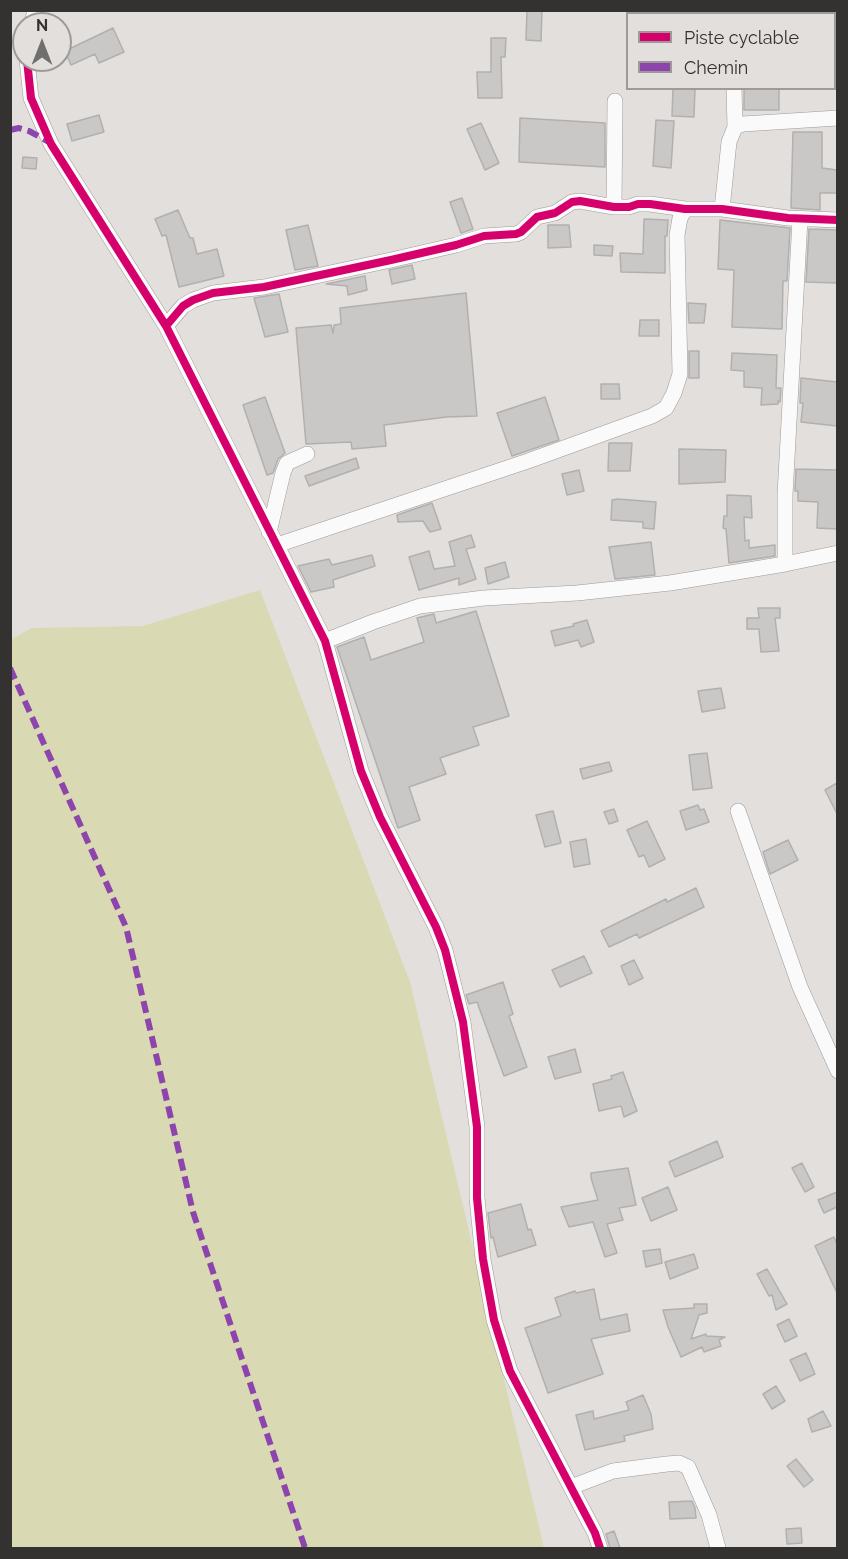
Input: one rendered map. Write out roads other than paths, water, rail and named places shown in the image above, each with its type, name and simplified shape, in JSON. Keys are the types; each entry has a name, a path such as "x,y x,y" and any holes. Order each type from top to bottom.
{"street":[{"path":"28,72 31,98 51,144 166,326 325,641 361,771 380,817 436,927 445,951 463,1022 477,1127 477,1198 483,1259 494,1320 510,1371 595,1533 600,1548"},
{"path":"722,209 729,142 735,127 735,90"},
{"path":"614,207 615,101"},
{"path":"735,127 743,124 837,118"},
{"path":"166,326 183,306 213,293 258,288 391,260 484,236 516,234 537,217 555,213 572,202 590,202 614,207 650,204 685,209 722,209 800,219 837,220"},
{"path":"273,539 516,465 652,416 666,408 680,374 678,235 680,218 685,209"},
{"path":"785,564 785,495 800,219"},
{"path":"273,539 283,473 287,464 307,454"},
{"path":"325,641 420,606 484,598 577,593 670,583 837,553"},
{"path":"738,811 800,987 837,1071"},
{"path":"571,1486 613,1471 679,1463 688,1467 709,1515 718,1548"}]}
